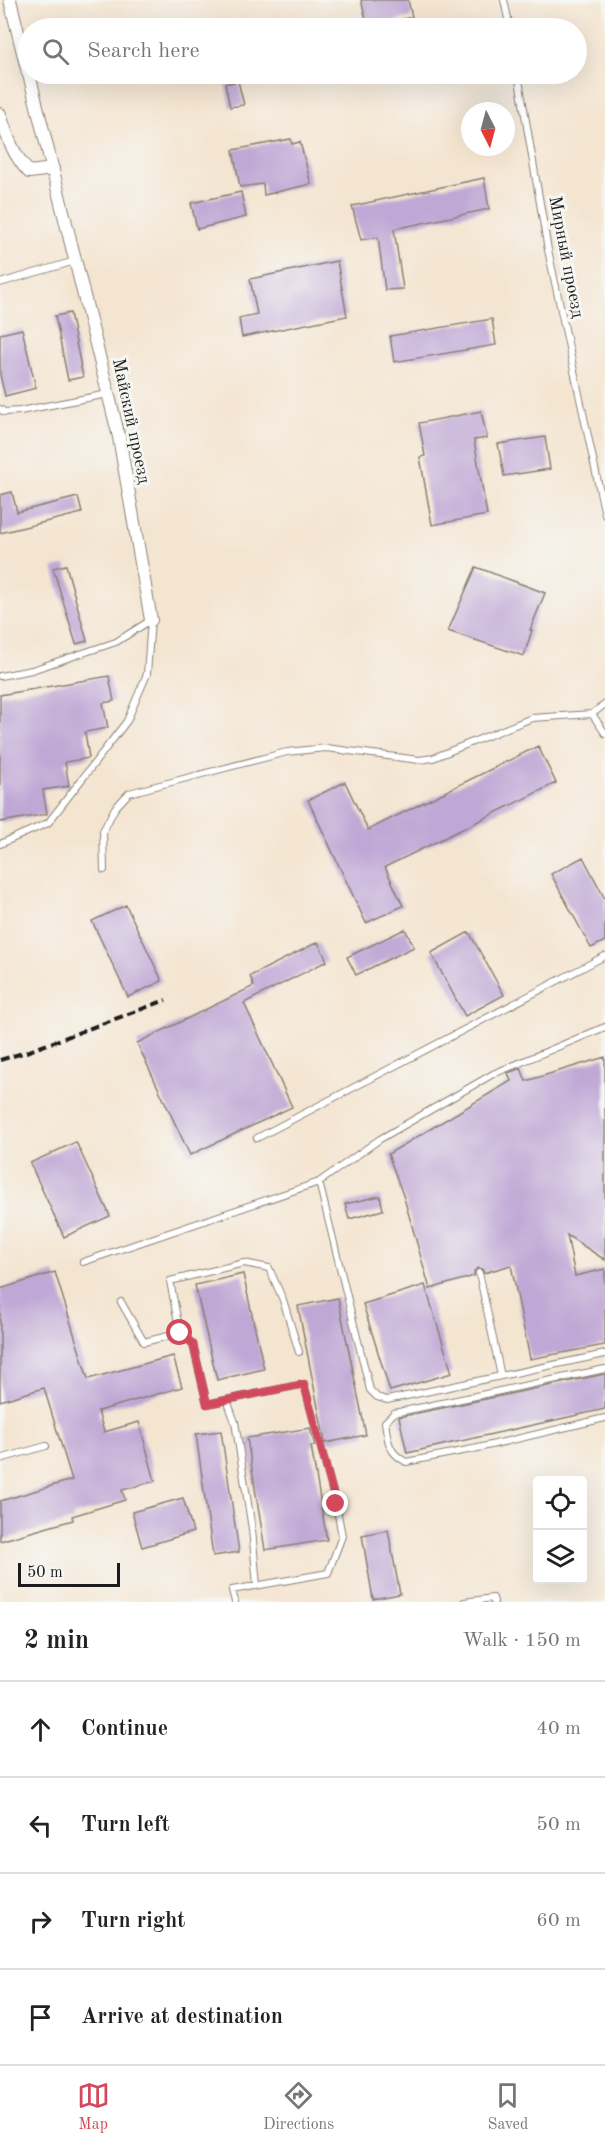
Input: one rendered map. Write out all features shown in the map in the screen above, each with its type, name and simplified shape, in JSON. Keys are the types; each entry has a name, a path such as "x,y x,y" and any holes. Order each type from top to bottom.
{"street":[{"name":"Майский проезд","path":"10,0 18,31"},
{"name":"Майский проезд","path":"32,84 119,437 151,620"},
{"path":"0,114 10,146 29,172 53,169"}],"lane":[{"path":"504,0 508,18"},
{"name":"Мирный проезд","path":"520,84 548,250 605,515"},
{"path":"0,283 76,261"},
{"path":"0,409 4,412 20,411 108,394"},
{"path":"0,676 32,670 116,642 151,620"},
{"path":"0,844 48,823 127,721 147,674 151,620"},
{"path":"104,870 103,831 115,808 129,793 287,752 326,748 419,759 433,758 532,718 592,714 605,704"},
{"path":"592,714 605,732"},
{"path":"257,1138 605,956"},
{"path":"83,1262 319,1182 380,1139 493,1074 605,1027"},
{"path":"319,1182 370,1390 377,1397 387,1400 605,1354"},
{"path":"235,1602 232,1590 328,1573 342,1536 336,1504 304,1384 207,1404 193,1344 180,1333 170,1281 244,1263 269,1268 283,1300 299,1352"},
{"path":"478,1273 501,1376"},
{"path":"121,1302 144,1342 180,1333"},
{"path":"605,1369 394,1413 386,1422 388,1439 394,1455 406,1462 478,1448 605,1418"},
{"path":"227,1400 235,1422 252,1529 257,1586"},
{"path":"0,1459 46,1446"},
{"path":"464,1602 493,1598 494,1602"}],"building":[{"path":"361,0 408,0 412,17 408,18 366,18"},
{"path":"225,84 239,84 244,105 230,107"},
{"path":"291,139 292,144 300,142 311,184 264,195 263,184 240,187 233,150"},
{"path":"484,178 489,209 394,229 403,289 385,290 378,237 361,240 352,206"},
{"path":"241,192 246,217 197,229 191,203"},
{"path":"337,261 347,316 242,337 239,318 257,314 250,279"},
{"path":"70,313 83,377 68,380 55,316"},
{"path":"492,319 496,345 394,362 390,336"},
{"path":"22,329 36,388 5,396 0,375 0,334"},
{"path":"481,411 487,438 474,440 487,515 432,525 420,457 425,456 419,423"},
{"path":"545,437 550,469 504,476 498,444"},
{"path":"12,492 17,512 78,497 82,513 0,533 0,495"},
{"path":"66,565 87,641 76,644 53,568"},
{"path":"476,567 545,593 530,630 532,630 524,656 448,631"},
{"path":"109,676 114,701 103,703 108,728 85,732 89,758 65,762 69,786 43,790 47,814 0,822 0,695"},
{"path":"538,746 556,783 385,867 403,906 366,923 308,800 345,782 368,830"},
{"path":"583,857 605,899 605,941 591,948 551,874"},
{"path":"126,905 162,981 128,997 92,921"},
{"path":"405,929 414,947 356,975 347,957"},
{"path":"469,932 504,995 465,1016 431,953"},
{"path":"318,942 327,961 244,1003 292,1107 190,1155 137,1043 254,986 250,976"},
{"path":"605,1057 605,1260 567,1235 575,1276 605,1269 605,1345 530,1359 511,1265 484,1273 482,1269 477,1268 474,1276 430,1289 404,1198 388,1154 511,1081 508,1073 521,1068 526,1081"},
{"path":"76,1142 110,1216 64,1237 30,1163"},
{"path":"380,1196 383,1210 349,1219 345,1204"},
{"path":"55,1272 88,1379 173,1356 182,1387 98,1411 104,1432 139,1422 155,1481 122,1490 125,1500 72,1516 73,1520 0,1541 0,1501 72,1480 44,1388 0,1401 0,1289"},
{"path":"243,1274 264,1369 217,1380 195,1285"},
{"path":"425,1285 452,1373 390,1391 363,1304"},
{"path":"338,1298 366,1435 325,1443 298,1306"},
{"path":"605,1374 605,1409 407,1453 399,1417"},
{"path":"310,1428 315,1446 311,1446 327,1540 265,1550 247,1438"},
{"path":"221,1431 239,1552 213,1556 196,1434"},
{"path":"183,1498 193,1532 142,1547 132,1512"},
{"path":"388,1530 400,1594 373,1599 362,1535"}],"railway":[{"path":"0,1060 166,1000"}],"route":[{"path":"180,1333 193,1344 207,1404 304,1384 336,1504"}]}
